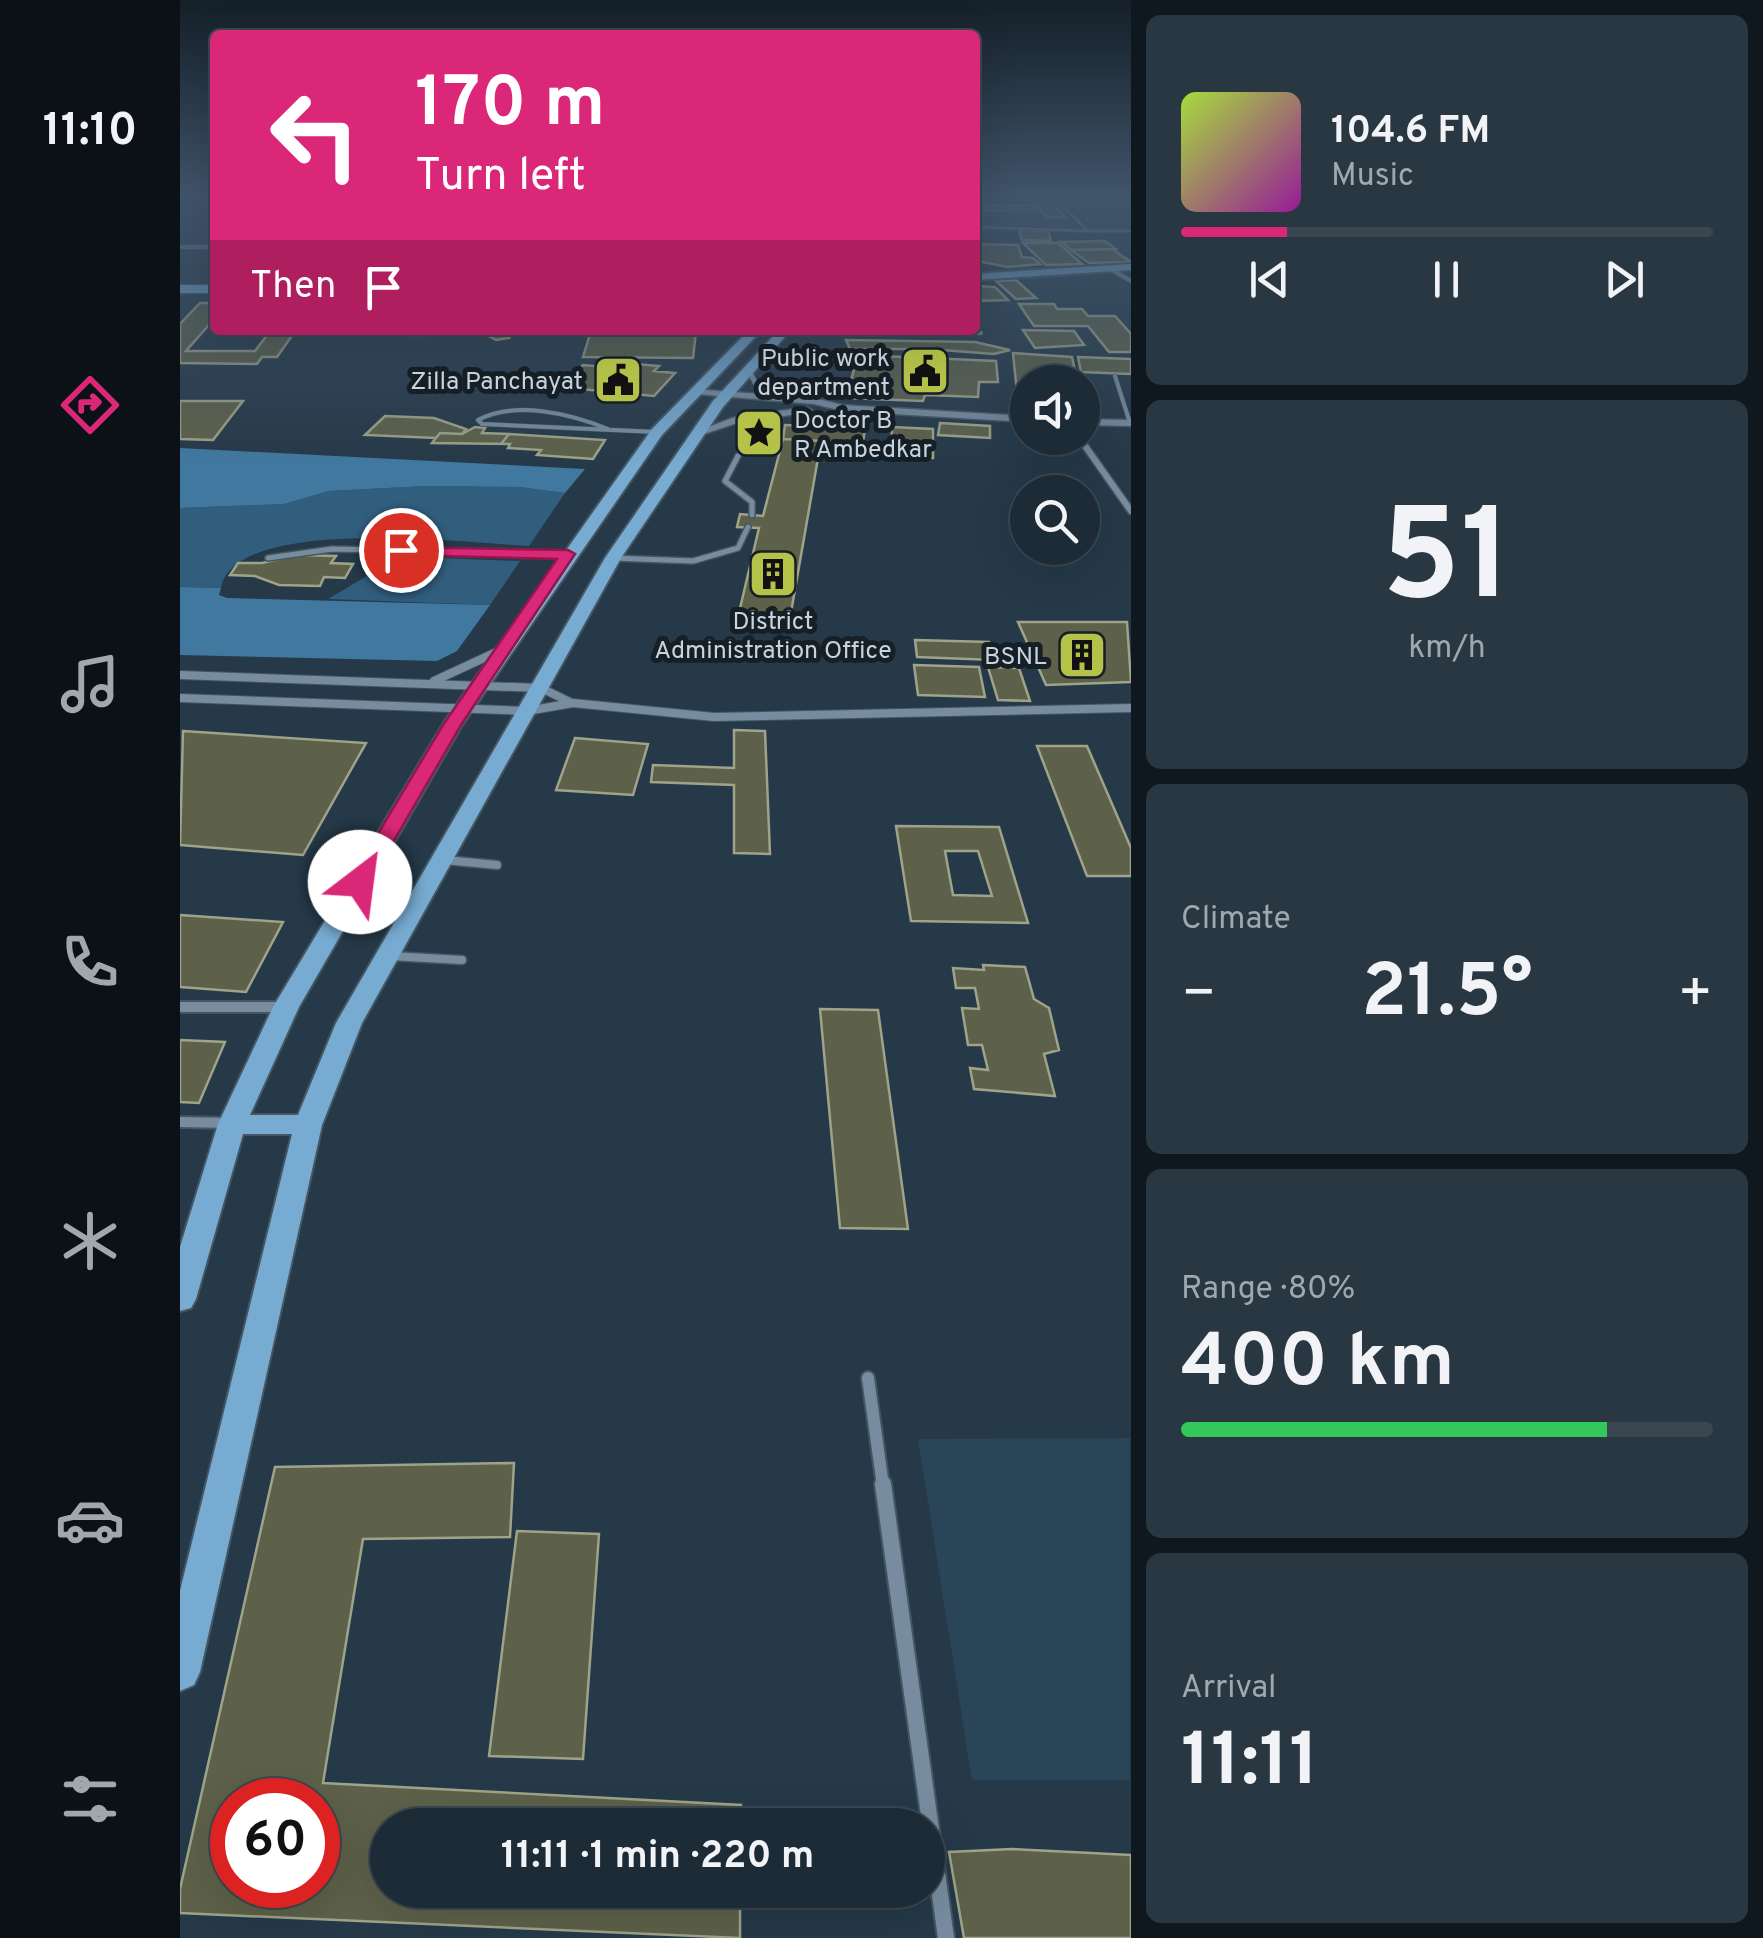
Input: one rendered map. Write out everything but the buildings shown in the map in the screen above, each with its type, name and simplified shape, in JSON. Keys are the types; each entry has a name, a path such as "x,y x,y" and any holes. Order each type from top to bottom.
{"highway":[{"path":"180,292 210,292"}],"main road":[{"path":"180,1672 308,1125 349,1023 616,554 698,432 706,398 752,335"},
{"path":"180,1299 232,1124 286,1008 464,709 570,550 657,432 748,369 781,335"},
{"path":"570,550 616,554"},
{"path":"232,1124 308,1125"}],"street":[{"path":"748,369 756,384 811,406"},
{"path":"706,398 1010,418"},
{"path":"698,432 732,421 811,406"},
{"path":"1100,422 1130,422"},
{"path":"1092,455 1130,511"},
{"path":"429,683 506,647"},
{"path":"180,675 541,688 573,703"},
{"path":"180,698 527,711 573,703 714,717 1130,708"},
{"path":"180,1007 286,1008"},
{"path":"180,1122 232,1124"},
{"path":"868,1378 946,1938"}],"lane":[{"path":"1116,376 1130,422"},
{"path":"608,429 575,417 492,412 478,420 482,424 657,432"},
{"path":"738,456 725,482 749,499 752,515"},
{"path":"616,554 702,560 738,548 748,527"},
{"path":"268,558 332,549 570,550"},
{"path":"440,860 497,864"},
{"path":"386,956 462,960"}],"shaded area":[{"path":"180,448 585,469 565,493 520,487 426,486 329,491 284,504 180,508"},
{"path":"520,487 565,493 529,546 410,538 309,541 267,550 236,565 221,588 180,587 180,508 284,504 329,491"},
{"path":"412,557 520,561 490,605 328,599 389,563"},
{"path":"180,587 221,588 219,595 227,598 490,605 457,651 437,661 180,655"},
{"path":"1130,1438 1130,1780 972,1780 918,1439"}],"place":[{"name":"Public work department","path":"925,371"},
{"name":"Zilla Panchayat","path":"618,380"},
{"name":"Doctor B R Ambedkar","path":"759,433"},
{"name":"District Administration Office","path":"773,574"},
{"name":"BSNL","path":"1082,655"}],"route":[{"path":"360,882 452,725 568,554 401,550"}]}
